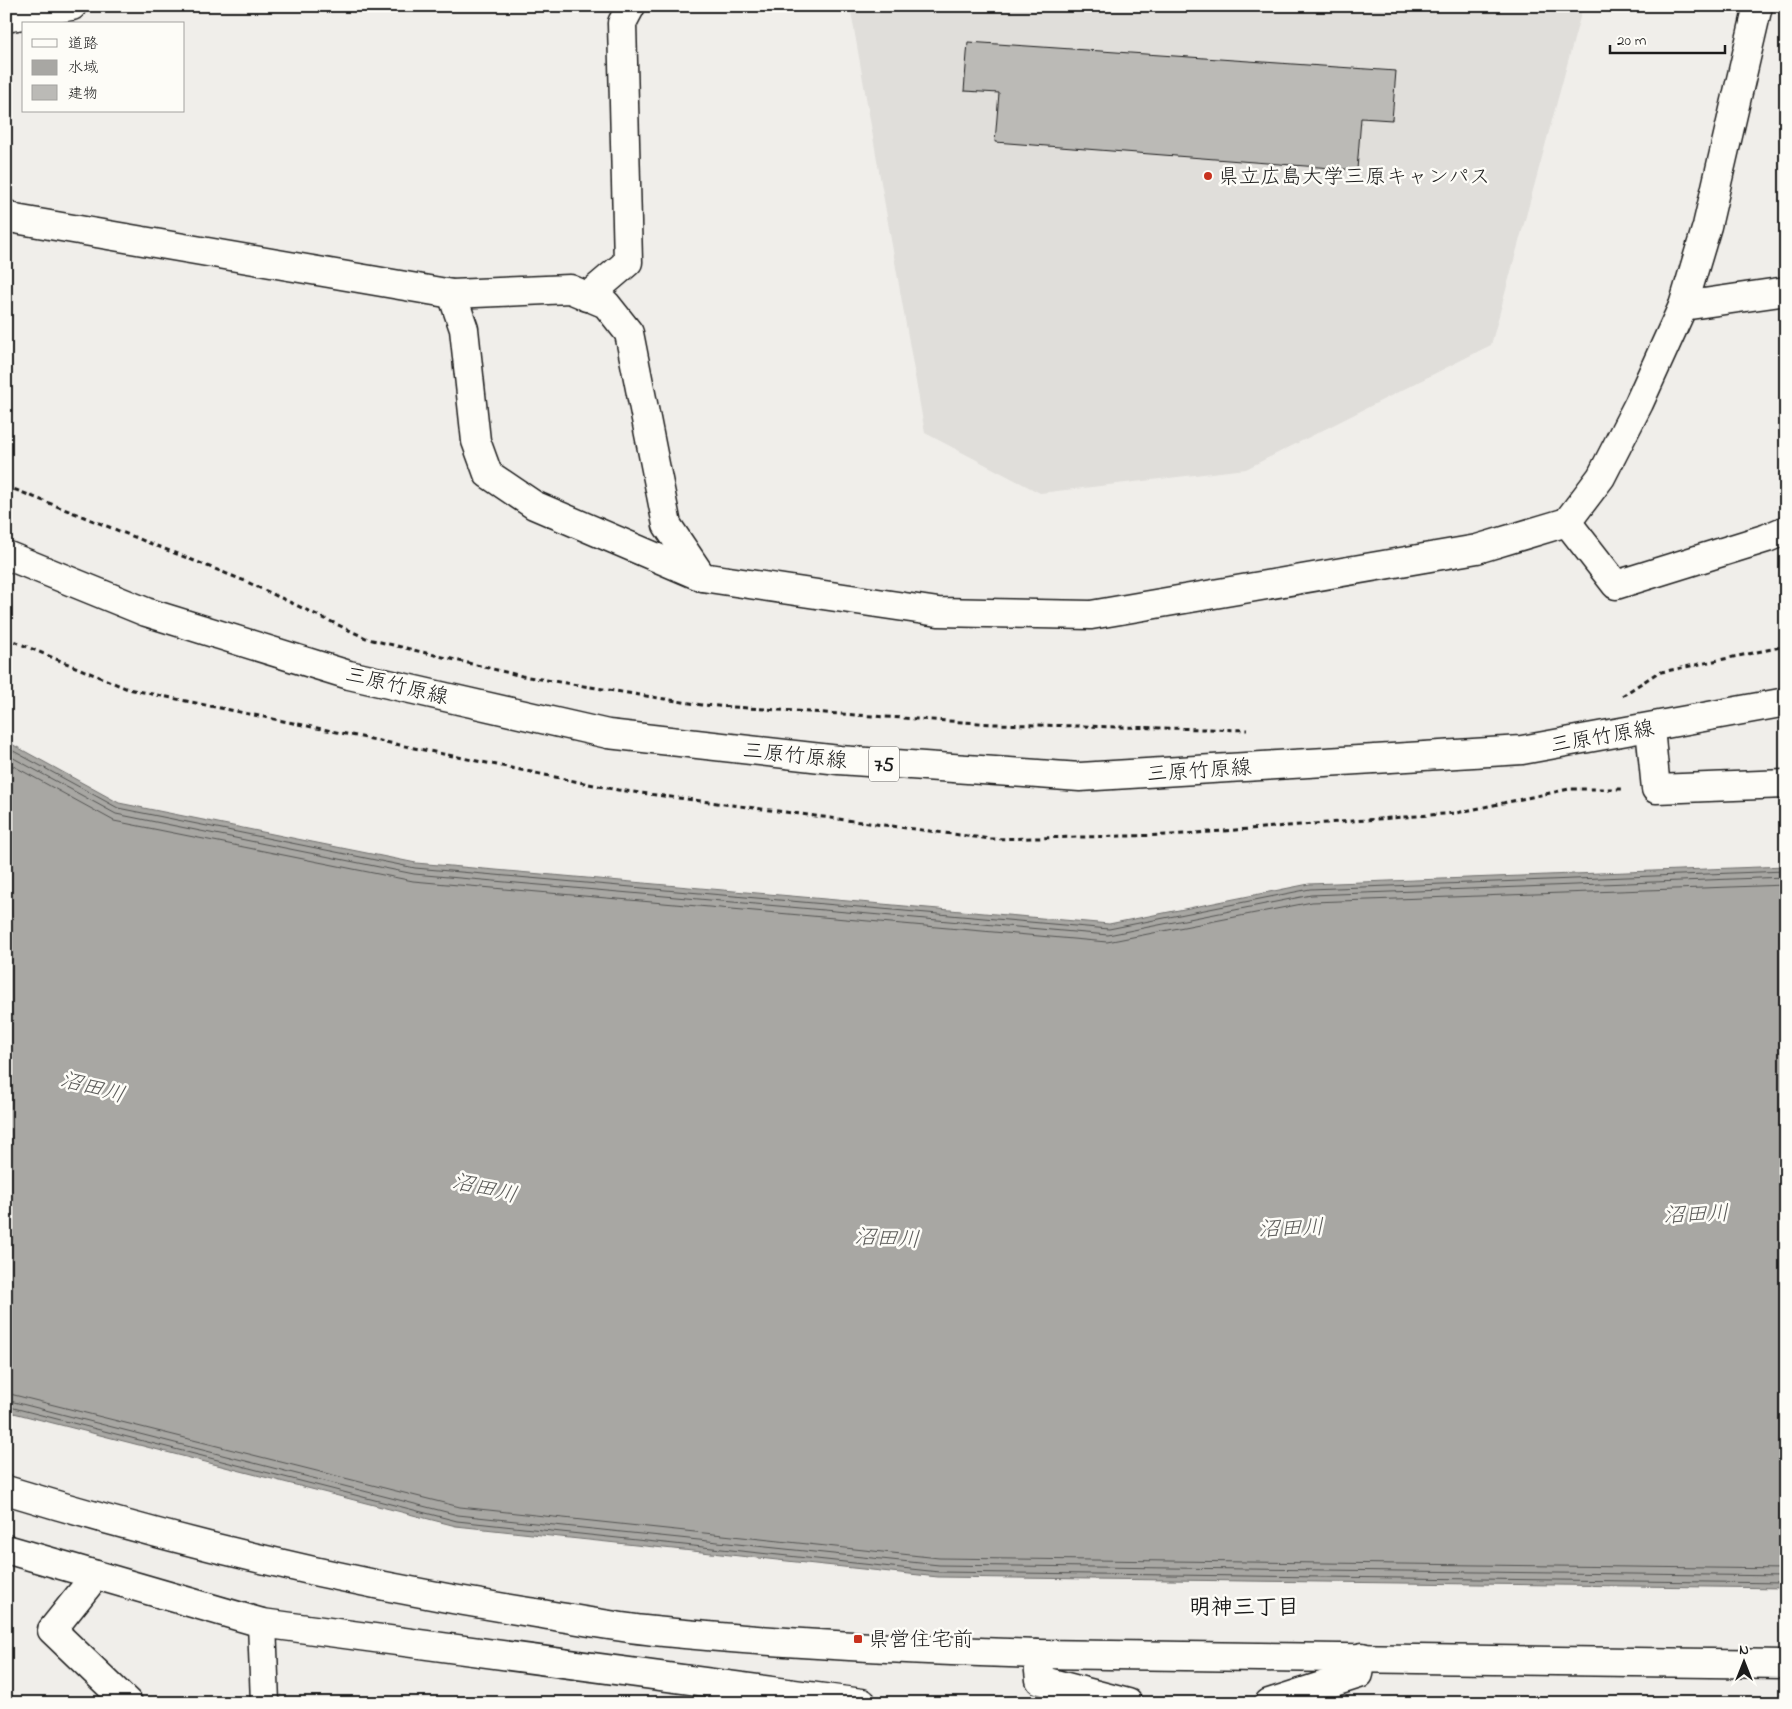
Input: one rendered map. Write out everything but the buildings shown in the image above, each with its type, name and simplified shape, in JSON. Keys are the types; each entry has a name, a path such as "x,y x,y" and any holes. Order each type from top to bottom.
{"street":[{"path":"6,18 72,6"},
{"path":"587,297 628,262 622,23 631,6"},
{"path":"452,294 464,329 476,440 488,474 534,505 702,576 938,612 1091,615 1477,549 1567,522 1601,477 1639,403 1683,306 1707,226 1758,6"},
{"path":"9,217 452,294 570,289 606,304 628,333 667,525 702,576"},
{"path":"1683,306 1786,291"},
{"path":"1567,522 1616,586 1767,538 1786,530"},
{"name":"三原竹原線","path":"6,555 146,612 349,675 608,734 829,759 1080,778 1522,750 1786,702"},
{"path":"1650,728 1656,789 1786,784"},
{"path":"6,1490 60,1507 268,1560 446,1599 652,1631 927,1651 1786,1664"},
{"path":"6,1548 262,1623 862,1703"},
{"path":"96,1575 52,1630 128,1703"},
{"path":"262,1623 265,1703"},
{"path":"1038,1654 1040,1680 1128,1703"},
{"path":"1269,1703 1359,1674 1362,1657"}],"path":[{"path":"6,486 245,581 368,640 522,676 702,705 994,724 1257,730"},
{"path":"1620,698 1657,672 1786,646"}],"shaded area":[{"name":"県立広島大学三原キャンパス","path":"850,6 1583,6 1491,345 1246,469 1040,493 925,433"}],"water":[{"name":"沼田川","path":"6,741 119,803 416,863 1109,924 1309,884 1786,866 1786,1588 938,1577 456,1526 6,1411"}],"place":[{"name":"県立広島大学三原キャンパス","path":"1208,176"},
{"name":"県営住宅前","path":"858,1639"}],"district":[{"name":"明神三丁目","path":"1244,1606"}]}
